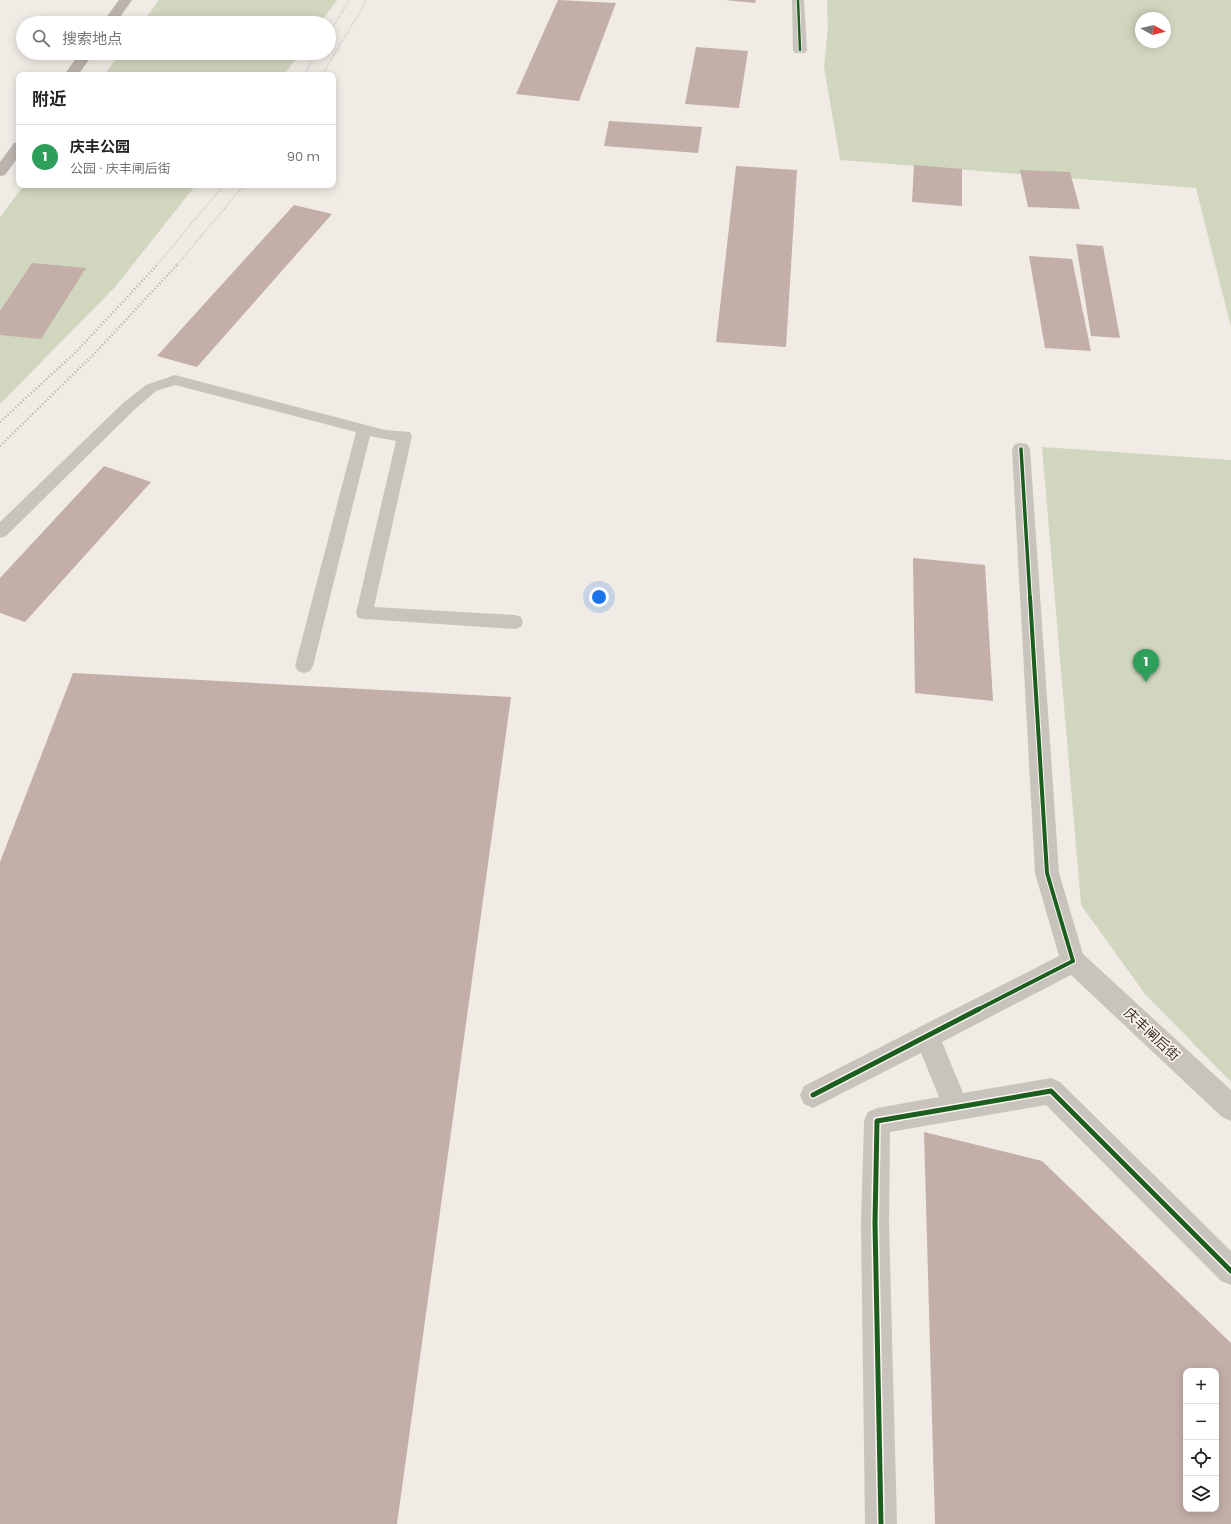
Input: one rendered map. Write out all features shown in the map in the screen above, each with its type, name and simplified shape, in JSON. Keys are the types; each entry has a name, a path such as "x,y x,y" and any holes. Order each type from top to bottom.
{"street":[{"path":"114,16 126,0"},
{"path":"798,0 800,50"},
{"path":"73,72 82,60"},
{"path":"0,172 16,150"},
{"path":"813,1095 1072,961 1047,873 1021,449"},
{"name":"庆丰闸后街","path":"1072,961 1231,1108"},
{"path":"927,1036 956,1108"},
{"path":"881,1524 874,1223 877,1122 1051,1091 1231,1271"}],"lane":[{"path":"0,532 128,407 151,388 175,380 385,435 405,436 364,612 515,622"},
{"path":"304,666 364,429"}],"green space":[{"path":"159,0 337,0 325,16 147,16"},
{"path":"827,0 1231,0 1231,327 1196,188 840,160 824,67 828,27"},
{"path":"115,60 295,60 286,72 106,72"},
{"path":"22,188 194,188 115,287 0,404 0,217"},
{"path":"1042,447 1231,460 1231,1082 1145,994 1081,905"}],"building":[{"path":"558,0 616,3 579,101 516,94"},
{"path":"725,0 756,0 755,3"},
{"path":"696,47 748,51 739,108 685,104"},
{"path":"609,121 702,127 698,153 604,146"},
{"path":"914,165 962,169 962,206 912,202"},
{"path":"736,166 797,170 786,347 716,342"},
{"path":"1020,170 1070,172 1080,209 1028,207"},
{"path":"294,205 332,214 197,367 157,356"},
{"path":"1076,244 1103,246 1120,338 1091,336"},
{"path":"1029,256 1072,259 1091,351 1045,348"},
{"path":"32,263 86,268 41,339 0,335 0,311"},
{"path":"104,466 151,482 25,622 0,613 0,578"},
{"path":"913,558 985,565 993,701 915,693"},
{"path":"73,673 511,697 397,1524 0,1524 0,862"},
{"path":"924,1132 1042,1161 1231,1343 1231,1524 935,1524"}],"railway":[{"path":"336,22 349,0"},
{"path":"336,52 367,0"},
{"path":"306,72 313,60"},
{"path":"324,72 331,60"},
{"path":"156,266 221,188"},
{"path":"176,266 241,188"},
{"path":"0,422 76,352 157,265"},
{"path":"0,446 96,352 177,265"}],"cycle path":[{"path":"798,0 800,50"},
{"path":"813,1095 1073,961 1047,873 1021,449"},
{"path":"881,1524 875,1223 877,1121 1051,1091 1231,1271"}],"place":[{"name":"庆丰公园","path":"1146,682"}]}
